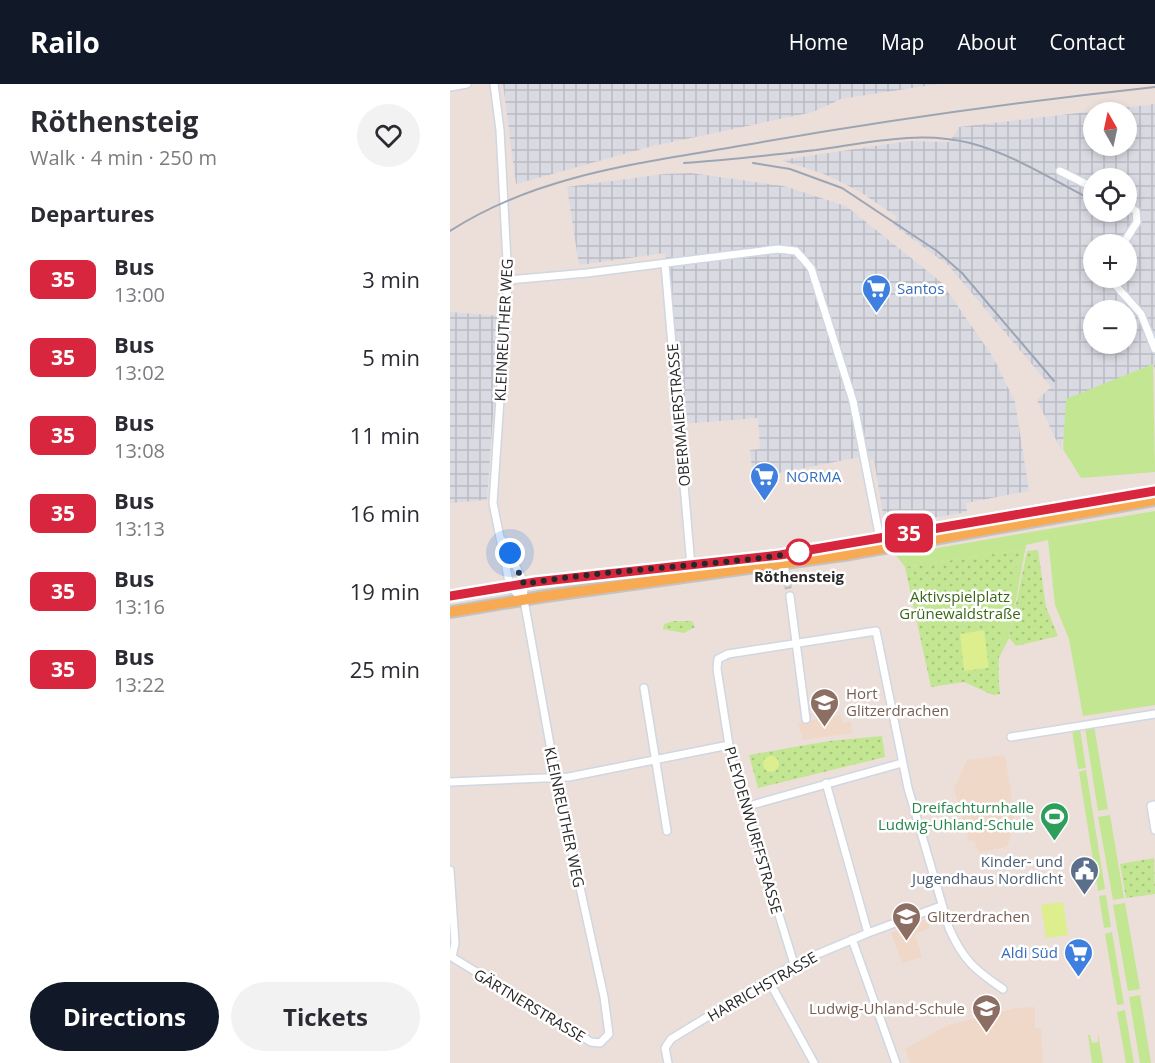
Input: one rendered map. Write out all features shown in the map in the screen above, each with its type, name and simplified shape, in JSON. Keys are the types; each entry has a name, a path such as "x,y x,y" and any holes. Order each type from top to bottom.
{"main road":[{"path":"450,596 524,584 691,566 880,539 1155,491"},
{"path":"450,612 784,564 1155,500"}],"street":[{"path":"450,87 467,84"},
{"name":"KLEINREUTHER WEG","path":"494,84 500,130 508,280 493,492 510,587"},
{"path":"1060,171 1083,182"},
{"path":"508,280 788,249 796,251 808,263 853,401 880,539"},
{"name":"OBERMAIERSTRASSE","path":"665,264 691,566"},
{"path":"1118,288 1141,314 1155,349"},
{"name":"KLEINREUTHER WEG","path":"502,540 524,584 524,600 556,778 604,997 609,1034"},
{"path":"784,564 787,582"},
{"path":"510,587 524,600"},
{"path":"790,597 797,643 795,652 806,719"},
{"path":"797,643 876,631 902,763 941,906 958,949 966,961 1003,989"},
{"name":"PLEYDENWURFFSTRASSE","path":"794,964 745,807 729,745 717,669 718,659 728,654 797,643"},
{"path":"645,688 668,831"},
{"path":"1011,737 1155,714"},
{"path":"450,782 556,778 729,745"},
{"path":"745,807 902,763"},
{"path":"826,783 868,933"},
{"path":"1155,805 1151,806 1155,830"},
{"path":"450,870 455,943 451,957"},
{"name":"HARRICHSTRASSE","path":"668,1063 664,1055 665,1048 671,1039 794,964 852,939 941,906"},
{"path":"852,939 896,1063"},
{"name":"GÄRTNERSTRASSE","path":"451,957 591,1042 600,1043 609,1034"},
{"path":"769,981 814,1063"}],"shaded area":[{"path":"503,84 938,84 841,99 813,112 653,146 516,184"},
{"path":"1155,104 1155,370 1153,365 1062,440 1061,450 1037,400 1051,387 948,265 892,224 897,217 859,191 824,174 781,160 909,141 949,142 959,127 1083,112 1083,156 1137,156 1137,106"},
{"path":"691,173 784,186 846,206 941,282 993,357 1015,402 1029,491 966,503 967,512 885,526 874,460 860,457 753,478 750,450 760,449 758,418 682,424 665,253 579,265 567,187 664,174"},
{"path":"450,312 500,316 487,500 450,503"},
{"name":"Hort Glitzerdrachen","path":"841,715 843,723 851,722 852,733 803,740 798,723"},
{"path":"1005,755 1014,825 1007,847 979,852 974,840 969,841 954,789 967,760"},
{"name":"Glitzerdrachen","path":"926,919 930,928 915,934 922,957 902,963 891,933"},
{"name":"Ludwig-Uhland-Schule","path":"1035,1007 1035,1028 1041,1028 1043,1063 910,1063 905,1049 948,1025 1016,1008"}],"green space":[{"path":"1153,364 1155,472 1081,478 1063,449 1066,399"},
{"path":"1155,511 1155,705 1083,716 1069,639 1055,605 1048,540 1026,545 1009,638 996,664 1007,599 1021,550 905,567 896,555"},
{"name":"Aktivspielplatz Grünewaldstraße","path":"1021,550 1007,603 1001,639 1000,694 993,695 964,682 931,687 905,567"},
{"path":"1038,550 1046,607 1058,636 1016,646 1009,638 1027,551"},
{"path":"674,621 692,621 695,627 684,633 663,629 664,624"},
{"path":"984,630 989,668 964,671 960,634"},
{"path":"1094,726 1108,809 1098,811 1085,728"},
{"path":"1080,729 1086,768 1078,769 1072,730"},
{"path":"882,736 885,757 758,788 749,755 829,741"},
{"path":"771,756 779,764 771,772 763,764"},
{"path":"1086,770 1105,889 1098,891 1079,772"},
{"path":"1110,815 1124,898 1113,900 1098,817"},
{"path":"1154,858 1155,894 1126,898 1120,864"},
{"path":"1106,895 1111,927 1104,928 1099,896"},
{"path":"1063,902 1068,935 1046,938 1041,905"},
{"path":"1125,903 1140,989 1128,991 1113,905"},
{"path":"1112,932 1124,1004 1117,1005 1105,934"},
{"path":"1140,995 1151,1063 1140,1063 1129,997"},
{"path":"1125,1010 1134,1063 1126,1063 1117,1012"},
{"path":"1098,1033 1103,1063 1092,1063 1088,1035 1092,1043 1098,1042"}],"tunnel":[{"path":"787,582 790,596"}],"railway":[{"path":"450,231 519,196 555,183 630,165 898,120 1155,87"},
{"path":"684,163 816,150 893,139 951,139 1002,154 1083,195"},
{"path":"753,163 790,169 842,188 937,251 962,273 1054,381"}],"bus line":[{"name":"35","path":"450,596 535,582 644,569 712,564 854,544 1043,508 1155,491"}],"place":[{"name":"Santos","path":"876,314"},
{"name":"NORMA","path":"765,502"},
{"name":"Röthensteig","path":"799,552"},
{"name":"Hort Glitzerdrachen","path":"825,728"},
{"name":"Dreifachturnhalle Ludwig-Uhland-Schule","path":"1055,842"},
{"name":"Kinder- und Jugendhaus Nordlicht","path":"1084,896"},
{"name":"Glitzerdrachen","path":"906,942"},
{"name":"Aldi Süd","path":"1079,978"},
{"name":"Ludwig-Uhland-Schule","path":"986,1034"}],"route":[{"path":"510,553 524,584 802,552 799,552"}]}
